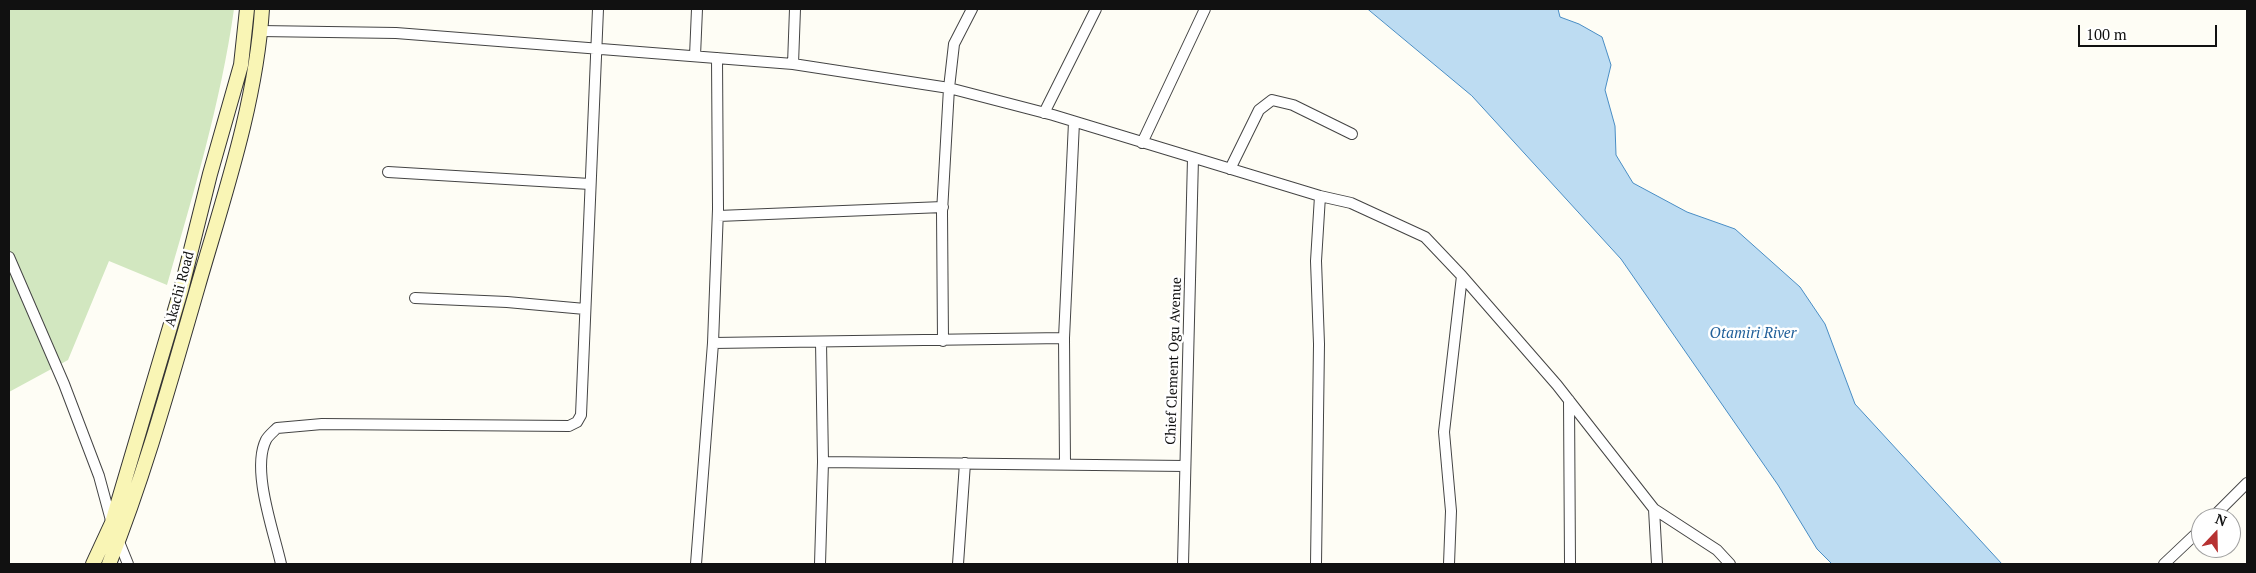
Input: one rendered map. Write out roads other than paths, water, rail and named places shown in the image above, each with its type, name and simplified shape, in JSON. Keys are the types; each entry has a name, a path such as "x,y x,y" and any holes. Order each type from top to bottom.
{"main road":[{"name":"Akachi Road","path":"93,564 112,522 181,290 241,65 248,9"},
{"name":"Akachi Road","path":"109,564 164,402 218,216 245,113 260,31 262,9"}],"street":[{"path":"281,564 262,482 261,457 266,439 277,428 322,424 569,426 577,422 582,415 598,9"},
{"path":"695,56 697,9"},
{"path":"793,64 795,9"},
{"path":"943,340 943,207 949,88 954,44 972,9"},
{"path":"1044,113 1096,9"},
{"path":"1142,143 1205,9"},
{"path":"260,31 396,33 793,64 949,88 1044,113 1320,196 1352,203 1425,237 1462,276 1568,400 1654,509 1717,550 1730,564"},
{"path":"696,564 713,343 718,216 717,58"},
{"path":"1230,169 1259,110 1272,100 1293,105 1352,134"},
{"path":"1065,464 1064,338 1074,122"},
{"name":"Chief Clement Ogu Avenue","path":"1183,564 1194,158"},
{"path":"388,172 590,184"},
{"path":"1316,564 1319,344 1316,261 1320,196"},
{"path":"718,216 943,207"},
{"path":"9,257 64,384 99,476 118,542 128,564"},
{"path":"1448,564 1451,511 1444,432 1462,276"},
{"path":"415,298 507,302 585,309"},
{"path":"713,343 1064,338"},
{"path":"820,564 823,462 822,342"},
{"path":"1568,400 1570,564"},
{"path":"823,462 1185,466"},
{"path":"958,564 965,463"},
{"path":"2222,508 2247,483"},
{"path":"1654,509 1657,564"},
{"path":"2164,564 2191,538"}],"water":[{"name":"Otamiri River","path":"1368,9 1558,9 1560,17 1579,24 1602,37 1611,65 1605,90 1615,126 1616,155 1633,183 1687,212 1735,229 1800,287 1825,324 1855,404 2002,564 1832,564 1817,549 1778,485 1621,259 1472,96"}]}
